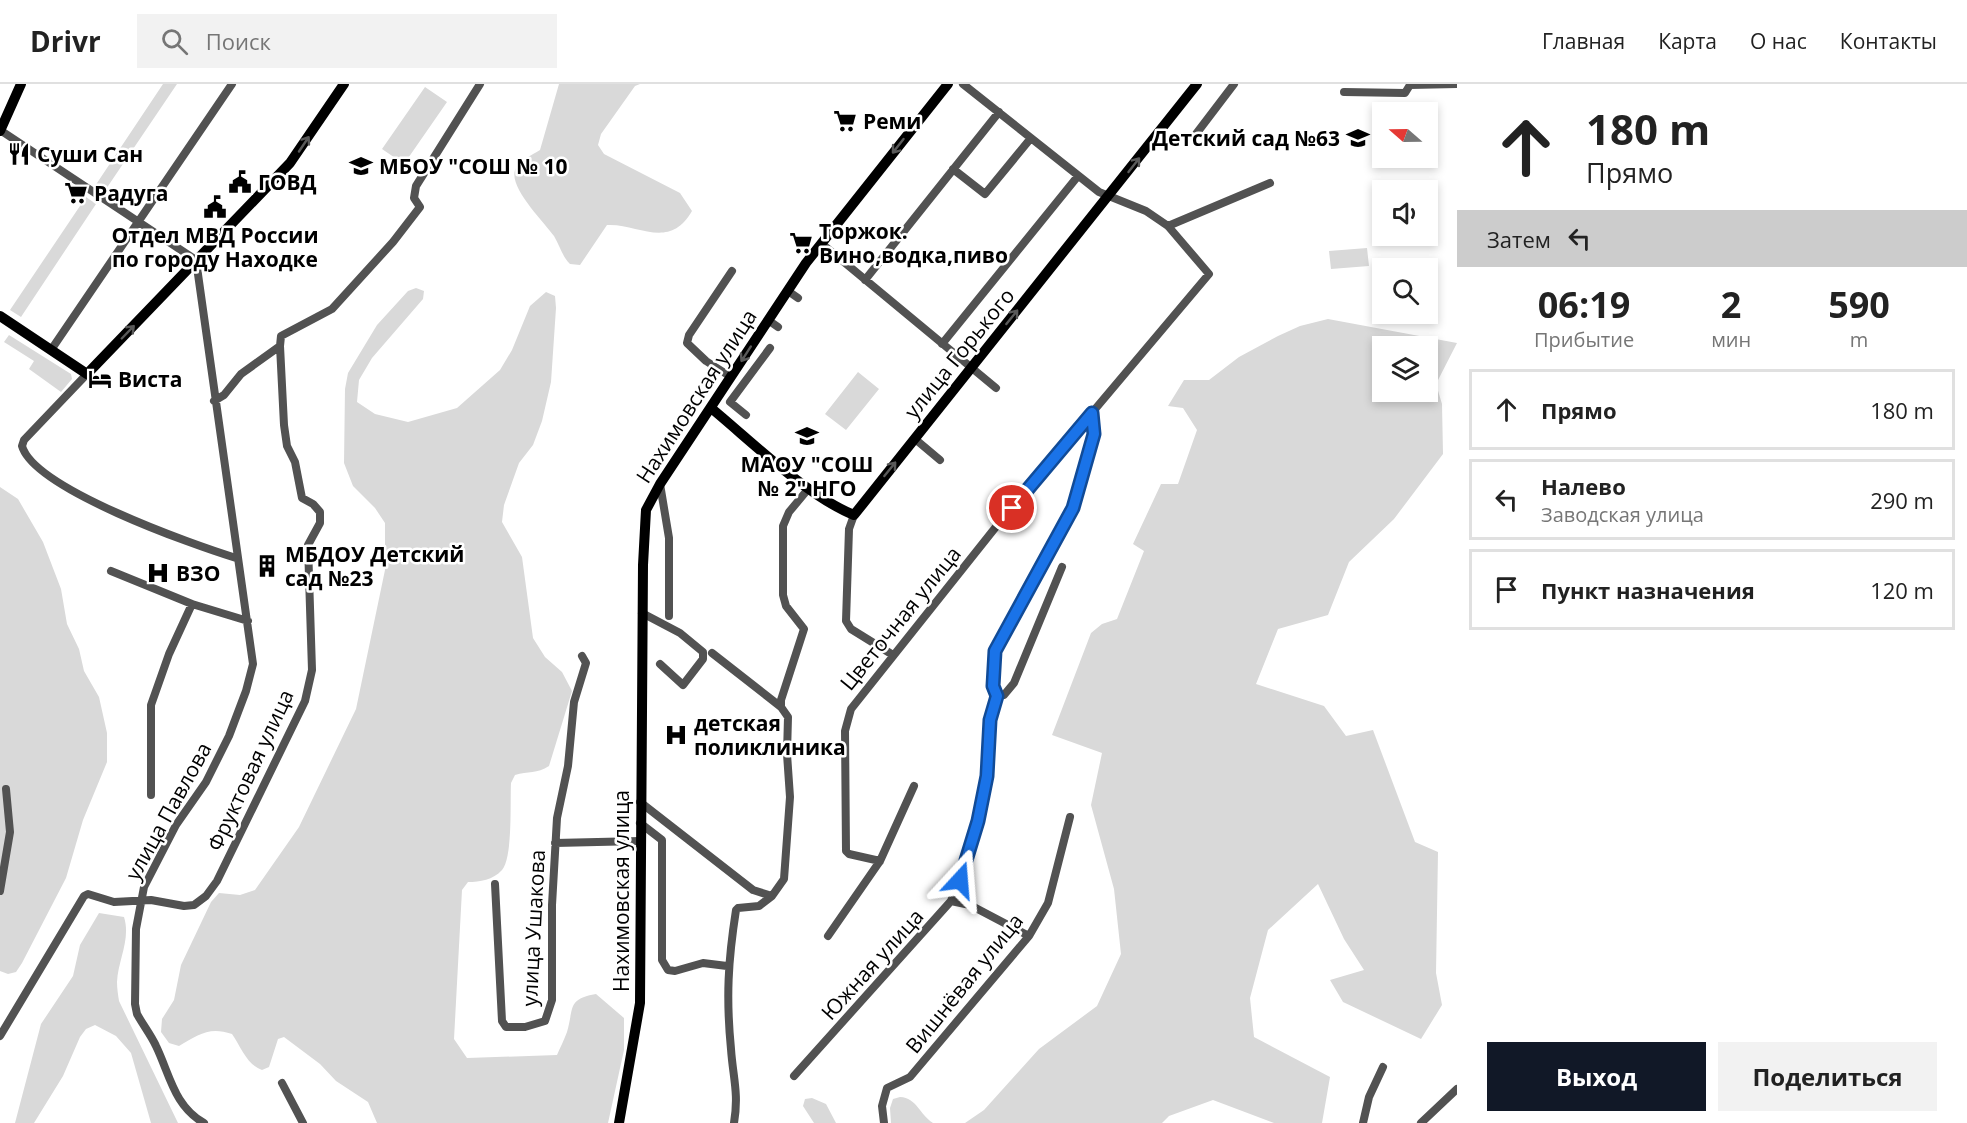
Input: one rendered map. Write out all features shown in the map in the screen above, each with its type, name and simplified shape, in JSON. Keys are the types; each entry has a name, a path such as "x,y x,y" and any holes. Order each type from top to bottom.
{"main road":[{"path":"0,130 21,84"},
{"name":"Нахимовская улица","path":"619,1123 640,1003 642,613 644,521 648,503 821,243 948,84"},
{"name":"улица Горького","path":"854,515 1197,84"},
{"path":"0,316 87,374 290,163 342,85"},
{"path":"711,408 809,488 834,506 854,515"}],"street":[{"path":"51,350 232,84"},
{"path":"214,401 224,395 241,374 280,346 281,336 332,309 393,242 420,207 414,198 416,186 480,84"},
{"path":"963,84 1108,198 1146,211 1168,226 1270,183"},
{"path":"1196,134 1234,84"},
{"path":"1344,92 1405,93 1410,85 1457,84"},
{"path":"865,280 999,112"},
{"path":"0,130 196,260"},
{"path":"953,169 985,194 1031,138"},
{"path":"942,344 1078,176"},
{"name":"Цветочная улица","path":"880,861 849,854 846,850 845,731 851,709 999,523 1209,274 1168,226"},
{"path":"821,243 996,388"},
{"name":"улица Павлова","path":"0,1036 81,899 88,894 114,902 140,902 151,872 176,825 206,782 238,716 253,664 248,621 236,558 196,260"},
{"path":"731,377 706,361 687,343 689,335 732,271"},
{"path":"788,291 798,298"},
{"path":"768,320 778,327"},
{"name":"Фруктовая улица","path":"140,902 151,900 184,906 194,905 206,896 217,881 241,835 305,701 312,670 308,545 320,522 320,512 313,504 302,498 295,462 287,446 280,346"},
{"path":"746,415 730,402 770,348"},
{"path":"87,374 24,440 22,446 28,457 70,491 205,548 236,558"},
{"path":"1062,567 1014,683 1005,695 997,696 993,686 995,651 1073,508 1094,434 1092,413"},
{"path":"915,439 940,460"},
{"path":"660,484 669,538 669,616"},
{"path":"781,707 804,629 786,606 783,595 783,526 789,512 809,488"},
{"name":"улица Горького","path":"854,515 849,529 846,621 851,629 893,655"},
{"path":"111,571 192,604 248,621"},
{"path":"152,795 151,705 169,654 192,604"},
{"path":"642,613 680,633 703,652 704,659 683,685 660,664"},
{"path":"712,653 781,707 788,717 787,754 790,797 784,879 772,896 759,906 735,910 727,966 731,1052 738,1090 734,1123"},
{"name":"улица Ушакова","path":"495,884 502,1022 506,1027 525,1027 545,1021 552,1000 555,843 568,766 574,702 586,663 582,656"},
{"name":"Южная улица","path":"794,1076 951,902 978,821 988,768 990,720 997,696"},
{"path":"828,936 880,861 914,786"},
{"path":"0,891 10,832 6,789"},
{"path":"640,801 753,890 772,896"},
{"name":"Вишнёвая улица","path":"884,1123 882,1106 887,1088 910,1077 1029,936 1048,903 1070,817"},
{"path":"640,823 662,840 662,960 664,965 675,971 703,963 727,966"},
{"path":"555,843 640,841"},
{"path":"140,902 136,929 137,1014 155,1043 174,1092 195,1118 204,1123"},
{"path":"951,902 970,905 1029,936"},
{"path":"1363,1123 1369,1097 1383,1067"},
{"path":"282,1083 303,1123"},
{"path":"1421,1123 1457,1089"}],"shaded area":[{"path":"163,84 177,84 104,192 95,186"},
{"path":"559,84 640,84 635,86 601,134 598,145 604,154 680,193 692,211 683,223 673,230 663,232 607,225 580,265 570,264 554,236 522,195 515,177 515,170 519,164 540,150"},
{"path":"425,87 447,102 404,164 382,149"},
{"path":"86,197 96,204 21,317 10,310"},
{"path":"1367,248 1369,266 1331,269 1329,251"},
{"path":"416,288 424,291 423,299 372,358 359,380 357,402 375,414 408,422 457,408 500,370 512,350 530,306 546,292 555,296 551,382 542,421 533,445 519,463 504,505 502,522 522,557 533,638 545,657 562,672 572,691 549,766 545,769 515,775 511,783 511,815 506,864 495,876 477,882 468,882 462,890 454,1039 467,1058 557,1055 567,1032 573,1006 580,999 596,994 624,1018 624,1050 608,1123 377,1123 368,1102 336,1081 320,1064 284,1037 278,1039 269,1067 262,1070 248,1060 232,1034 210,1031 179,1046 169,1043 161,1032 162,1019 174,1000 181,965 211,902 219,893 240,895 255,890 299,827 356,709 385,570 385,523 375,508 353,486 344,463 345,389 348,373 377,325 408,291"},
{"path":"1328,319 1419,336 1372,336 1372,402 1438,402 1438,391 1442,404 1443,454 1394,519 1349,562 1328,615 1278,629 1256,684 1324,706 1346,736 1373,730 1415,842 1438,852 1436,973 1442,1005 1421,1039 1343,1002 1330,980 1364,970 1344,939 1318,884 1268,930 1250,998 1254,1037 1330,1077 1322,1123 1274,1123 1213,1100 1169,1116 1162,1123 965,1123 984,1110 1039,1049 1097,1006 1121,954 1114,889 1091,805 1102,753 1052,735 1091,633 1102,624 1117,619 1144,551 1133,544 1161,484 1178,484 1197,430 1183,408 1168,406 1184,380 1209,380 1239,357 1300,326"},
{"path":"9,335 71,374 72,379 61,392 29,369 34,361 4,342"},
{"path":"1438,339 1457,343 1438,380"},
{"path":"858,372 879,389 846,430 825,414"},
{"path":"0,487 18,499 43,542 61,589 67,624 79,649 84,671 99,697 107,733 107,762 83,820 66,878 22,963 16,972 8,974 0,971"},
{"path":"99,913 124,917 126,933 117,982 119,1001 178,1123 151,1123 131,1053 116,1036 95,1025 86,1029 80,1037 63,1076 34,1123 15,1123 41,1024 73,976 80,945"},
{"path":"900,1097 914,1103 933,1123 891,1123 890,1108 893,1099"},
{"path":"812,1098 826,1104 836,1123 814,1123 803,1106 805,1099"}],"place":[{"name":"Реми","path":"845,121"},
{"name":"Детский сад №63","path":"1358,138"},
{"name":"Суши Сан","path":"19,154"},
{"name":"МБОУ \"СОШ № 10","path":"361,166"},
{"name":"ГОВД","path":"240,182"},
{"name":"Радуга","path":"76,193"},
{"name":"Отдел МВД России по городу Находке","path":"215,207"},
{"name":"Торжок. Вино,водка,пиво","path":"801,243"},
{"name":"Виста","path":"100,379"},
{"name":"МАОУ \"СОШ № 2\" НГО","path":"807,436"},
{"name":"МБДОУ Детский сад №23","path":"267,566"},
{"name":"ВЗО","path":"158,573"},
{"name":"детская поликлиника","path":"676,735"}],"route":[{"path":"960,880 972,847 987,776 990,741 988,733 997,696 993,686 995,651 1073,508 1094,434 1092,413 1012,508"}]}
